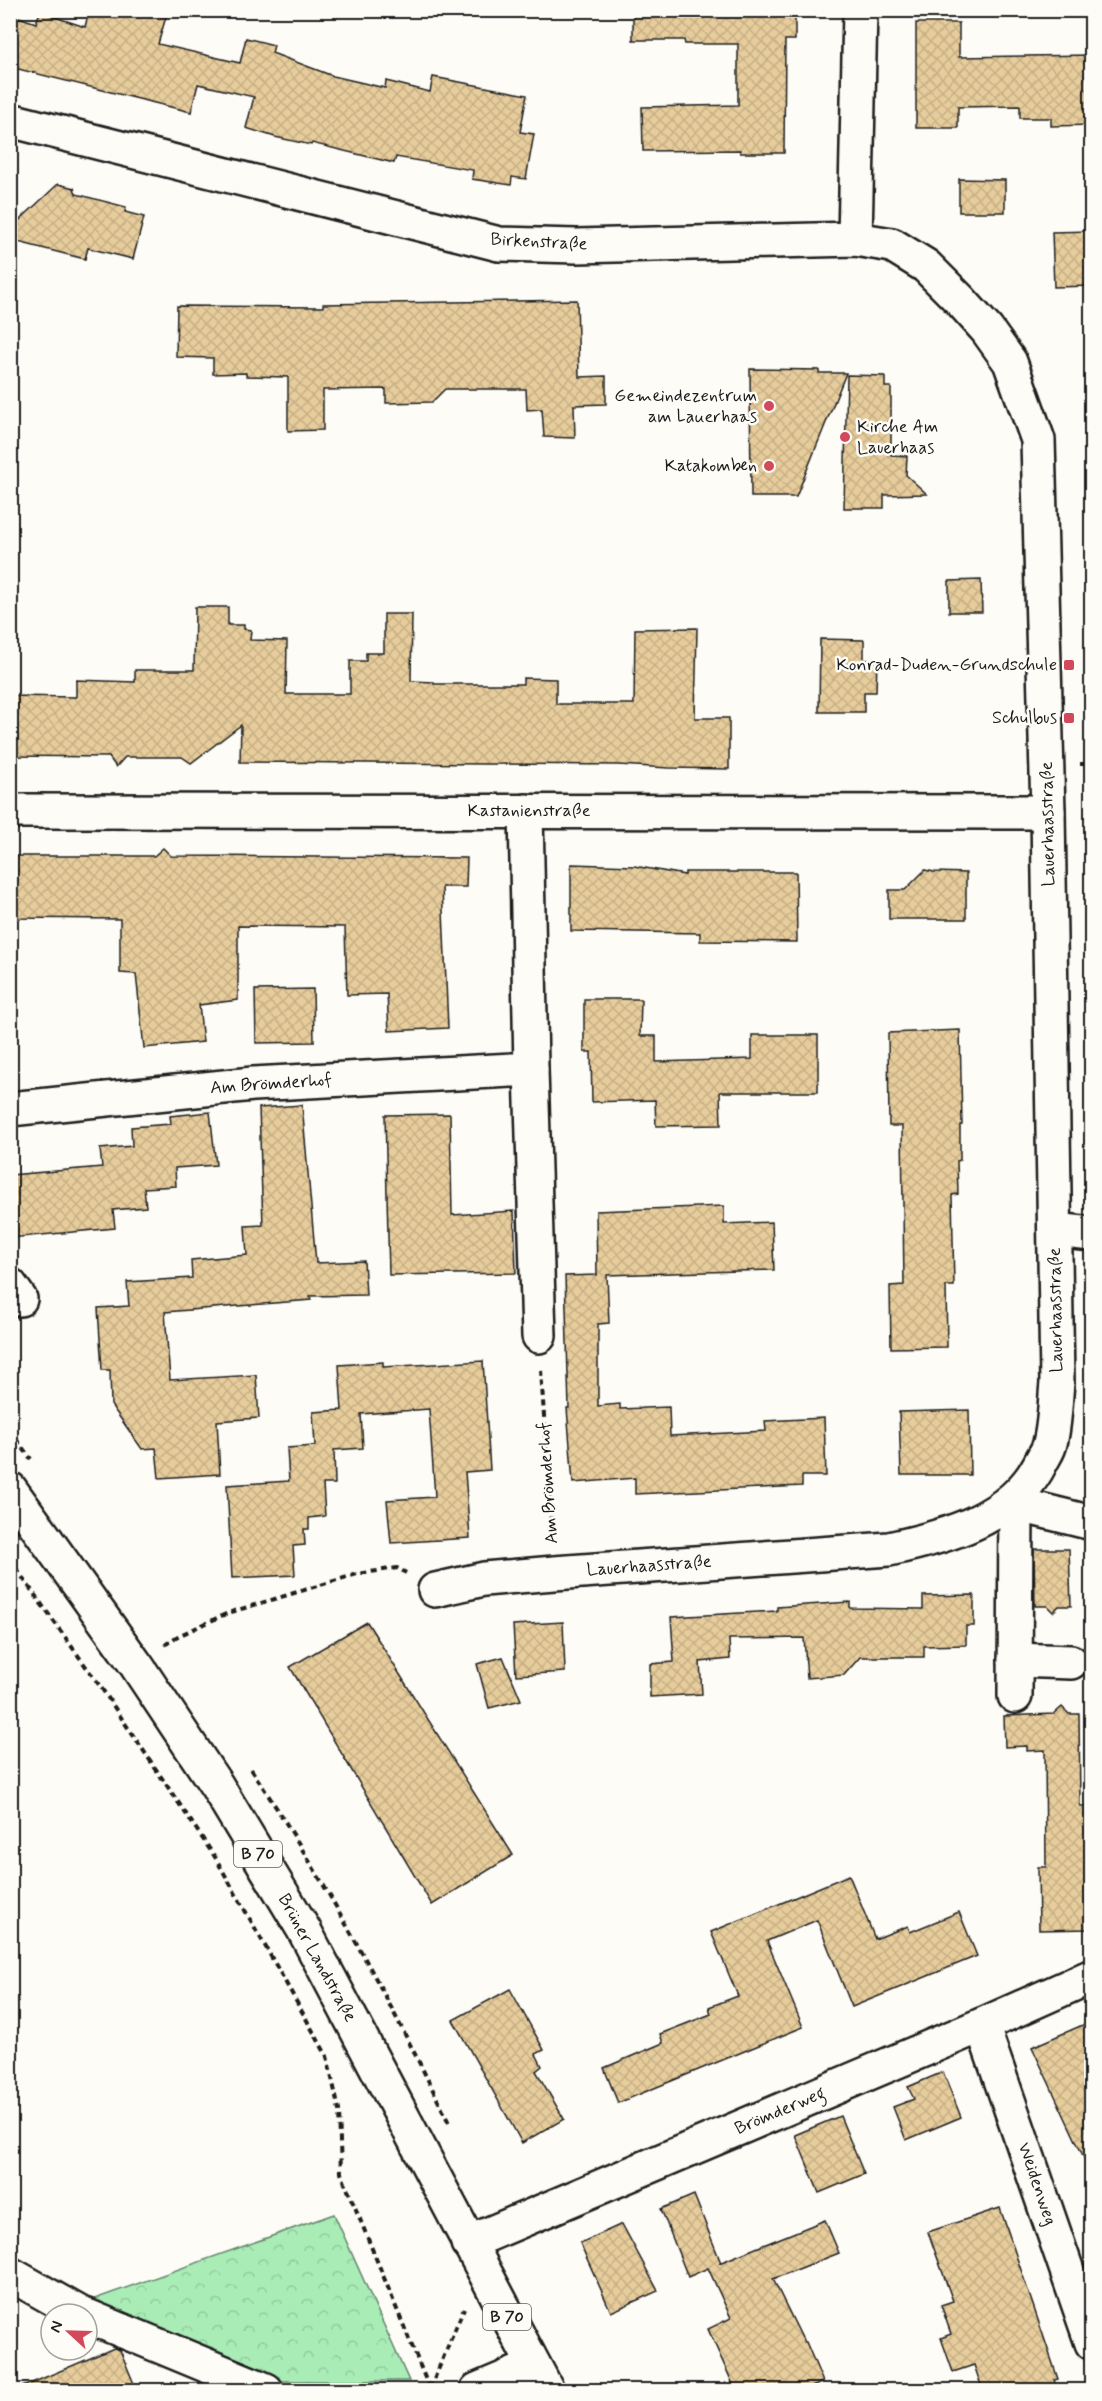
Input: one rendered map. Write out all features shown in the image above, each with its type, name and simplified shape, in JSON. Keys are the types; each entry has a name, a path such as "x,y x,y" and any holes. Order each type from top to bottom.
{"street":[{"path":"855,239 860,10"},
{"name":"Birkenstraße","path":"10,120 499,244 577,246 855,239"},
{"name":"Lauerhaasstraße","path":"435,1590 484,1579 554,1572 889,1549 928,1540 961,1528 1016,1500 1035,1473 1050,1444 1057,1383 1048,812 1038,440 1011,362 987,330 926,266 892,245 855,239"},
{"name":"Kastanienstraße","path":"10,811 1048,812"},
{"path":"526,811 539,1336"},
{"name":"Am Brömderhof","path":"10,1109 253,1084 531,1069"},
{"path":"1055,1230 1092,1234"},
{"name":"Brüner Landstraße","path":"10,1489 137,1666 217,1786 304,1930 540,2378"},
{"path":"1015,1696 1016,1500 1092,1523"},
{"path":"1015,1660 1071,1662"},
{"name":"Brömderweg","path":"468,2243 1092,1976"},
{"name":"Weidenweg","path":"982,2025 1092,2343"},
{"path":"10,2274 60,2302"},
{"path":"99,2321 266,2391"},
{"path":"477,2391 540,2378"}],"path":[{"name":"Am Brömderhof","path":"539,1336 554,1572"},
{"path":"10,1560 102,1689 215,1857 327,2056 339,2109 341,2174 430,2390"},
{"path":"102,1689 176,1637 228,1612 357,1574 397,1568 435,1590"},
{"path":"430,2390 467,2300 490,2286"}],"green space":[{"path":"334,2214 409,2381 267,2381 99,2308 99,2302 86,2302"}],"building":[{"path":"119,10 168,10 158,44 240,63 246,38 274,45 272,53 333,76 385,88 386,81 430,92 433,77 527,95 520,132 534,134 526,179 512,177 511,185 472,179 473,170 396,157 394,163 312,143 311,145 275,137 246,128 254,97 198,84 191,112 10,67 10,14 36,23 40,12 85,27 89,11 117,18"},
{"path":"633,10 795,10 795,40 785,40 784,153 740,153 740,150 643,151 642,107 738,105 738,44 685,44 684,40 633,40"},
{"path":"916,23 959,23 959,57 1092,55 1092,125 1051,126 1051,118 1020,118 1020,106 958,107 958,128 916,128"},
{"path":"959,179 1005,180 1005,212 959,212"},
{"path":"58,184 74,188 76,194 126,207 125,212 144,217 133,259 88,248 85,259 10,240 10,229"},
{"path":"1092,231 1092,286 1054,287 1052,232"},
{"path":"577,300 579,377 606,376 606,404 574,405 575,438 544,437 542,409 527,410 526,389 445,389 432,402 386,403 386,389 323,390 323,430 288,431 288,377 246,376 246,373 213,374 213,358 176,357 177,306 323,307 323,304"},
{"path":"750,369 819,370 819,373 846,373 796,497 751,497"},
{"path":"847,375 885,376 885,387 891,387 891,455 907,456 906,475 927,494 884,495 884,508 844,508"},
{"path":"981,580 982,612 949,612 949,581"},
{"path":"195,607 228,607 228,625 244,625 244,629 251,630 250,640 287,641 286,694 350,694 350,661 366,661 366,653 384,653 384,614 412,614 411,681 434,682 434,684 523,684 523,678 556,679 556,704 634,704 635,629 697,628 695,718 729,718 729,769 618,765 240,762 241,725 191,763 182,757 125,757 116,767 109,757 10,756 10,696 76,697 76,680 135,682 135,670 194,670"},
{"path":"820,639 864,640 864,660 877,660 876,692 864,692 864,712 819,712"},
{"path":"163,848 171,856 467,858 466,887 442,887 448,1028 389,1031 387,994 347,995 345,927 238,926 238,1000 199,1005 203,1042 144,1048 136,974 120,973 120,919 10,918 10,856 154,856"},
{"path":"571,864 634,866 685,875 685,872 796,872 797,942 700,941 700,933 571,931"},
{"path":"925,870 966,873 966,919 889,919 889,890 905,890"},
{"path":"313,989 314,1042 256,1043 255,990"},
{"path":"584,999 641,999 640,1036 656,1036 656,1062 752,1059 752,1035 818,1035 818,1092 720,1092 721,1125 656,1126 655,1100 592,1102 591,1052 584,1052"},
{"path":"960,1030 962,1125 960,1125 960,1160 957,1161 958,1194 952,1195 954,1286 946,1286 947,1347 891,1348 890,1286 904,1285 902,1126 889,1126 888,1033"},
{"path":"302,1105 316,1263 364,1261 366,1295 310,1296 311,1300 165,1312 170,1380 256,1375 259,1418 217,1421 220,1474 159,1478 156,1448 142,1449 111,1405 110,1370 102,1370 98,1308 129,1306 127,1282 192,1278 191,1260 247,1255 245,1226 263,1225 259,1108"},
{"path":"210,1112 216,1165 175,1168 176,1186 144,1188 146,1207 113,1210 115,1228 10,1238 10,1175 102,1167 100,1149 132,1146 131,1127 171,1124 170,1116"},
{"path":"450,1114 452,1215 514,1211 516,1273 389,1275 385,1115"},
{"path":"724,1206 724,1224 772,1222 774,1270 607,1275 609,1323 598,1324 598,1406 620,1404 620,1409 669,1407 670,1436 766,1431 765,1421 824,1418 826,1476 802,1476 802,1486 635,1494 635,1478 573,1483 567,1408 569,1408 565,1276 597,1275 596,1211"},
{"path":"483,1361 490,1470 465,1472 470,1538 391,1543 387,1500 435,1497 429,1409 361,1414 363,1448 334,1450 335,1484 323,1484 325,1516 309,1518 309,1529 304,1529 305,1545 293,1546 295,1575 232,1578 227,1485 289,1481 287,1448 315,1446 313,1412 342,1410 339,1365 383,1362 383,1367"},
{"path":"969,1410 970,1475 901,1475 899,1412"},
{"path":"1034,1549 1069,1549 1071,1606 1059,1606 1053,1612 1047,1606 1035,1606"},
{"path":"974,1595 974,1626 966,1626 966,1645 924,1646 924,1657 860,1657 844,1675 807,1678 804,1638 729,1639 730,1659 700,1662 702,1694 650,1697 650,1664 674,1662 671,1617 777,1611 777,1607 850,1602 850,1608 923,1609 923,1596"},
{"path":"367,1622 513,1855 432,1905 290,1667"},
{"path":"563,1622 565,1672 516,1675 513,1625"},
{"path":"503,1657 521,1700 489,1708 477,1664"},
{"path":"1062,1707 1069,1714 1079,1714 1080,1806 1092,1806 1092,1929 1039,1930 1038,1867 1046,1867 1045,1750 1027,1751 1027,1746 1005,1747 1004,1716 1054,1714"},
{"path":"849,1875 875,1939 908,1926 910,1932 959,1912 977,1956 852,2007 817,1920 767,1941 803,2027 618,2103 604,2068 663,2043 660,2034 711,2014 709,2007 738,1996 711,1932"},
{"path":"510,1989 544,2050 536,2054 542,2066 536,2071 564,2119 522,2143 453,2020"},
{"path":"1092,2021 1092,2175 1032,2047"},
{"path":"943,2072 961,2117 906,2140 893,2107 914,2099 908,2087"},
{"path":"840,2116 864,2174 819,2193 795,2135"},
{"path":"694,2195 721,2262 825,2220 839,2253 773,2279 806,2342 823,2382 803,2391 736,2391 708,2329 731,2318 708,2268 688,2277 661,2209"},
{"path":"1000,2208 1058,2379 1054,2380 1058,2391 983,2391 974,2365 953,2372 941,2338 951,2334 941,2305 953,2301 928,2232"},
{"path":"622,2224 658,2291 611,2312 580,2243"},
{"path":"114,2348 120,2350 137,2391 13,2391 81,2362 99,2362 99,2354"}],"place":[{"name":"Gemeindezentrum am Lauerhaas","path":"769,406"},
{"name":"Kirche Am Lauerhaas","path":"845,437"},
{"name":"Katakomben","path":"769,466"},
{"name":"Konrad-Duden-Grundschule","path":"1069,665"},
{"name":"Schulbus","path":"1069,718"}]}
